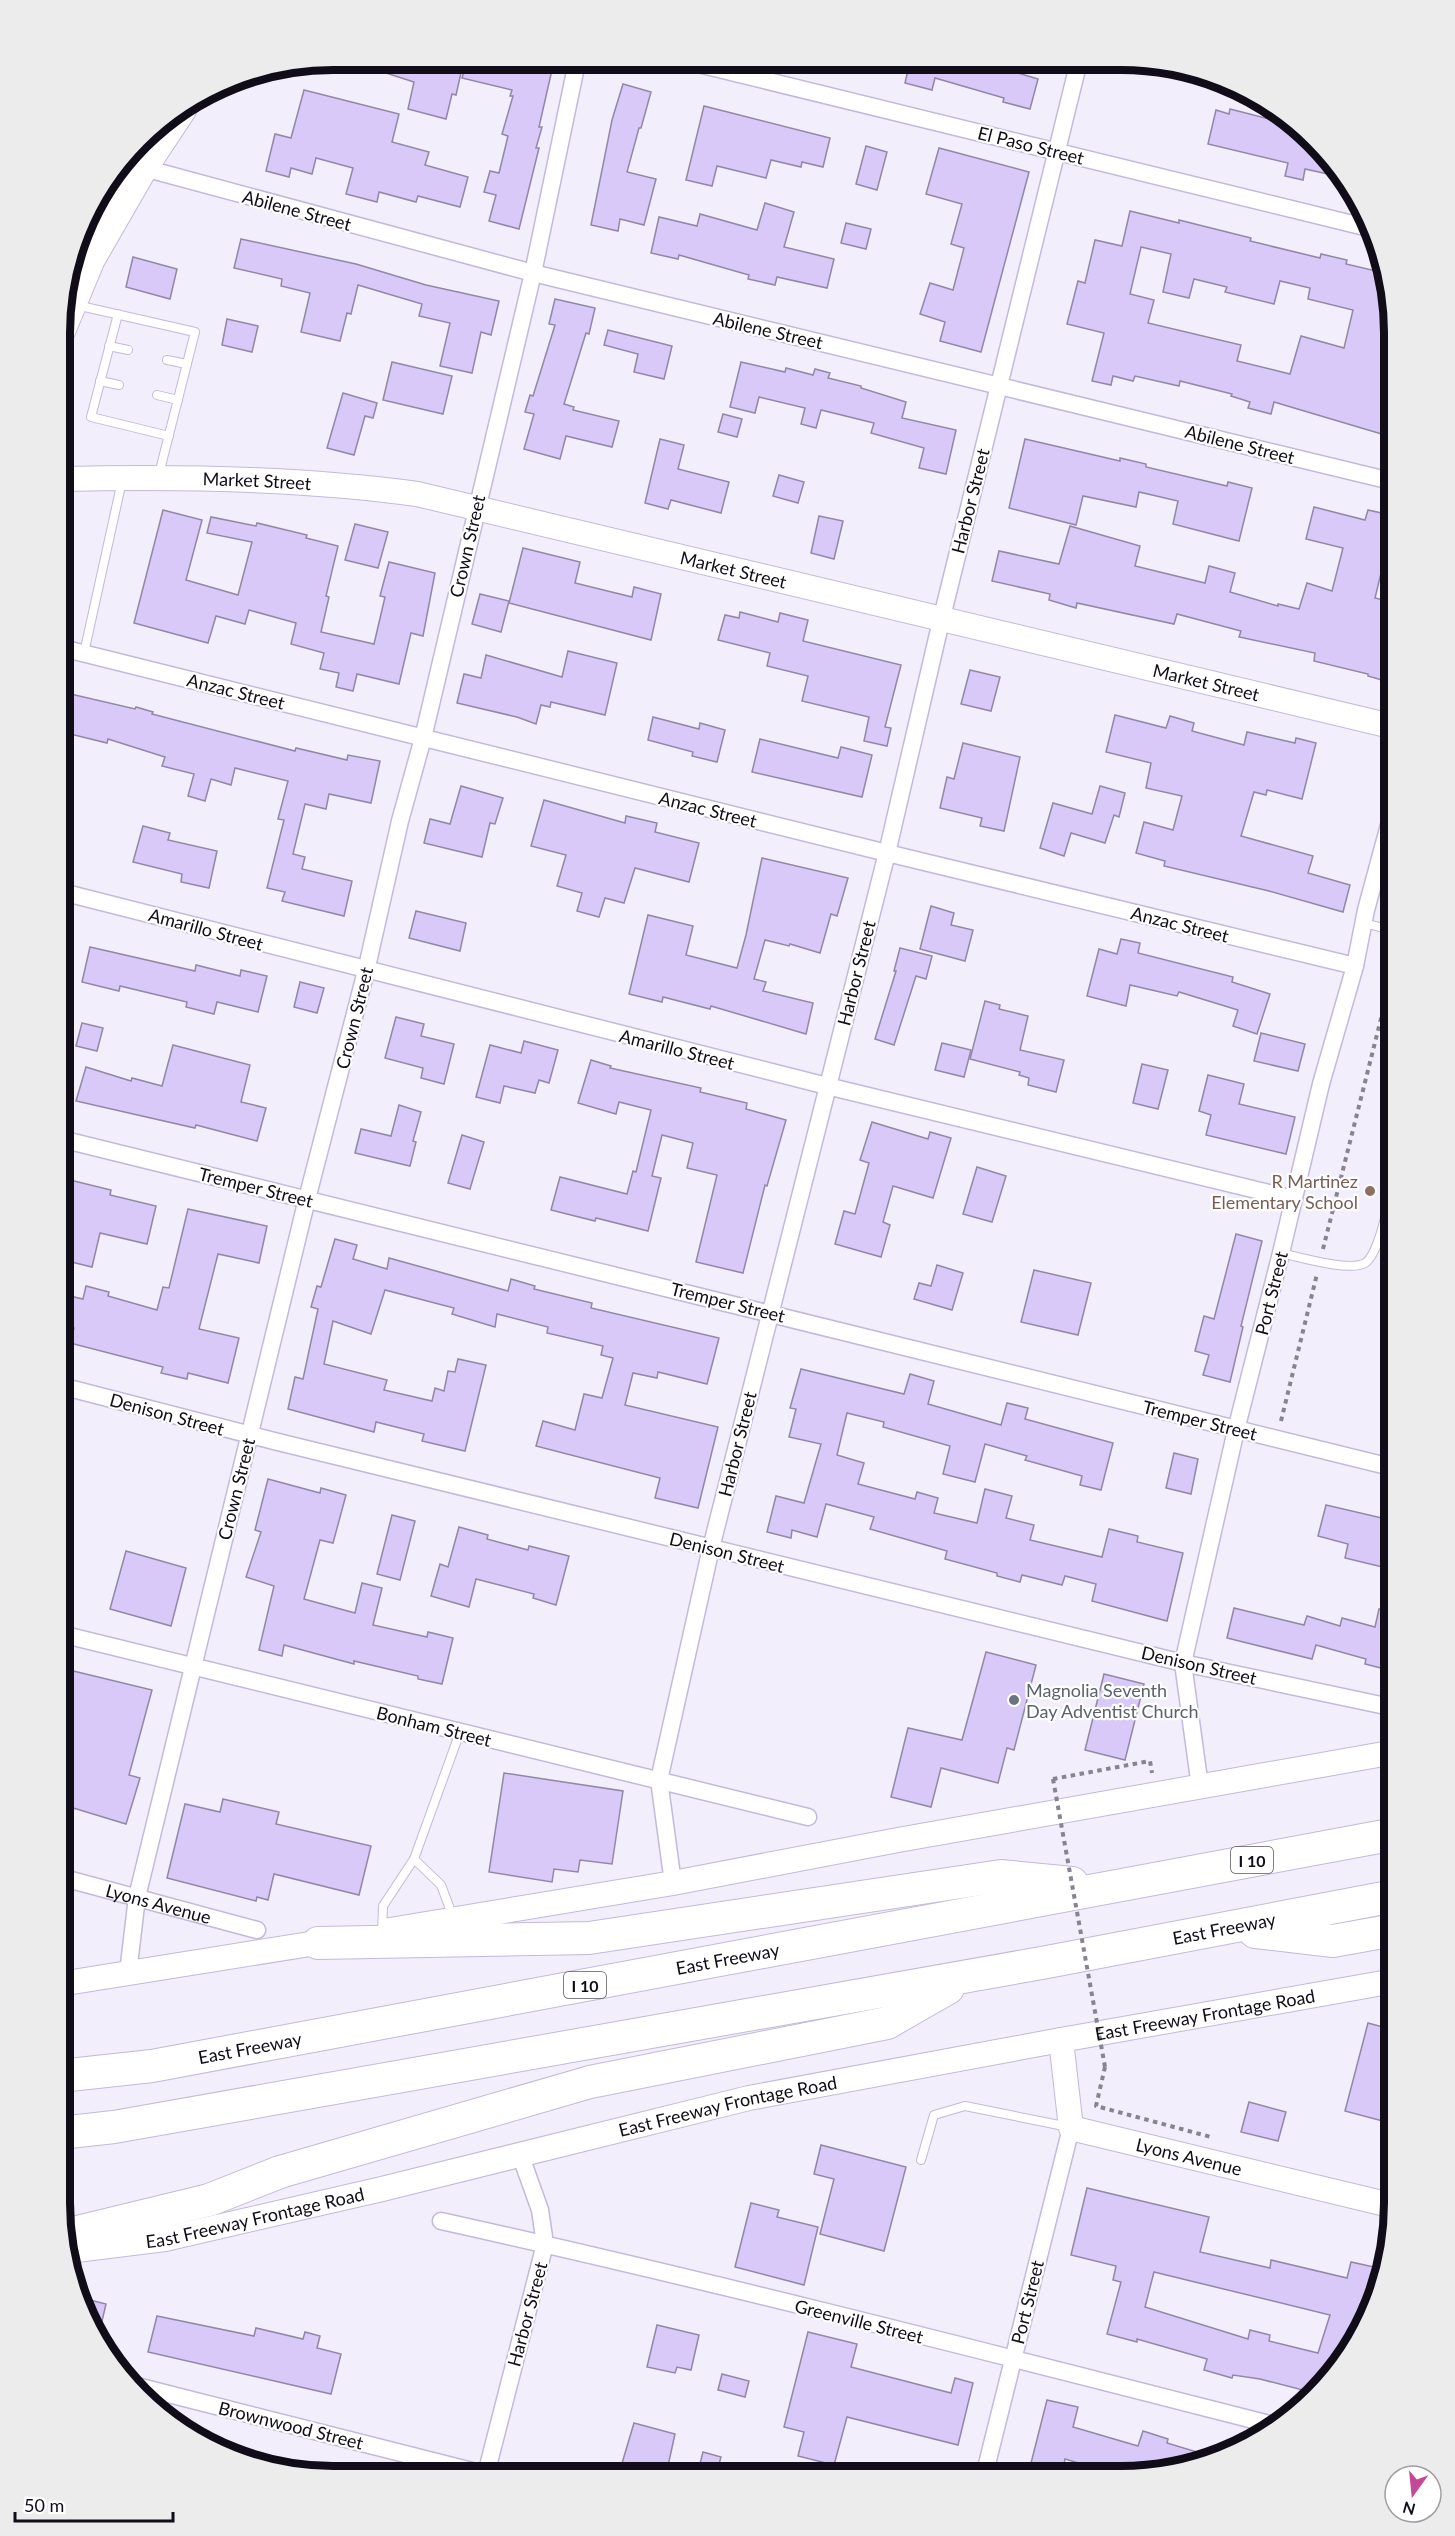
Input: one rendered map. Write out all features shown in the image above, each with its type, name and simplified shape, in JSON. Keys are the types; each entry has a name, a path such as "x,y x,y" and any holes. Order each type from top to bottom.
{"highway":[{"name":"East Freeway","path":"70,2075 152,2066 1384,1836"},
{"path":"318,1943 589,1938 1001,1876 1109,1886"},
{"name":"East Freeway","path":"70,2132 114,2127 438,2071 969,1976 1384,1898"},
{"path":"1221,1928 1333,1941 1384,1932"},
{"path":"73,2233 209,2200 280,2172 590,2082 887,2023 969,1976"}],"main road":[{"path":"73,304 91,260 144,168 172,126"},
{"name":"Market Street","path":"70,479 123,477 350,485 417,494 940,621 1384,724"},
{"path":"70,1982 673,1883 898,1840 1199,1776 1384,1753"},
{"name":"East Freeway Frontage Road","path":"75,2250 165,2239 382,2189 749,2098 1061,2040 1384,1984"},
{"path":"1061,2040 1071,2128"},
{"name":"Lyons Avenue","path":"1071,2128 1384,2204"}],"street":[{"name":"Crown Street","path":"128,1973 137,1897 307,1199 366,971 400,821 423,738 533,273 574,70"},
{"name":"El Paso Street","path":"723,70 1361,227"},
{"name":"Harbor Street","path":"673,1883 659,1780 711,1548 826,1086 887,853 940,621 1077,70"},
{"name":"Abilene Street","path":"144,168 533,273 1384,479"},
{"name":"Anzac Street","path":"70,650 887,853 1355,966"},
{"name":"Port Street","path":"1199,1776 1183,1663 1236,1430 1321,1084 1355,966 1384,846"},
{"name":"Amarillo Street","path":"70,894 826,1086 1294,1199"},
{"name":"Tremper Street","path":"70,1141 1384,1465"},
{"name":"Denison Street","path":"70,1388 249,1435 1183,1663 1384,1706"},
{"name":"Bonham Street","path":"70,1636 808,1818"},
{"name":"Lyons Avenue","path":"70,1879 257,1929"},
{"name":"Port Street","path":"986,2466 1071,2128"},
{"name":"Harbor Street","path":"487,2466 545,2244 540,2210 520,2154"},
{"name":"Greenville Street","path":"441,2221 545,2244 1265,2423"},
{"name":"Brownwood Street","path":"147,2388 453,2466"}],"lane":[{"path":"73,304 195,332 158,478"},
{"path":"118,314 91,417 169,436"},
{"path":"110,346 128,350"},
{"path":"167,360 187,364"},
{"path":"100,381 119,385"},
{"path":"156,394 178,400"},
{"path":"84,653 123,477"},
{"path":"1364,923 1384,928"},
{"path":"1281,1253 1347,1266 1364,1264 1374,1253 1384,1216"},
{"path":"382,1932 383,1906 414,1859 460,1732"},
{"path":"414,1859 441,1885 454,1920"},
{"path":"921,2160 934,2115 965,2106 1071,2128"}],"path":[{"path":"1276,1440 1384,1007"},
{"path":"1096,2106 1105,2067 1053,1779 1150,1761 1152,1774 1199,1776"}],"building":[{"path":"377,70 462,70 456,95 452,94 446,119 408,109 414,82"},
{"path":"464,70 552,70 539,127 542,127 536,148 539,148 519,229 489,221 496,195 484,192 490,171 499,173 508,136 502,134 513,96 510,96 512,90 462,78"},
{"path":"908,70 1008,70 1038,79 1030,109 1003,102 1004,98 935,78 932,90 905,83"},
{"path":"623,84 651,92 627,172 656,179 644,225 620,219 618,231 591,225 612,120"},
{"path":"304,90 399,114 392,142 429,152 425,165 468,177 460,207 418,196 416,202 379,192 377,202 346,194 353,168 316,158 312,174 291,168 289,177 266,171 275,134 291,138"},
{"path":"704,106 830,138 823,167 802,162 801,167 771,160 766,178 717,166 712,186 686,180"},
{"path":"1230,109 1276,121 1308,147 1331,175 1305,169 1303,180 1285,176 1288,163 1208,144 1216,110 1229,114"},
{"path":"866,146 887,152 877,190 856,184"},
{"path":"939,148 1029,172 981,352 940,341 945,322 920,314 930,283 953,290 964,248 951,244 962,204 926,194"},
{"path":"765,203 794,212 784,247 834,259 827,288 777,277 775,285 748,279 749,275 679,255 678,259 651,253 659,217 697,226 700,214 757,230"},
{"path":"1130,211 1179,223 1179,220 1251,238 1250,241 1320,258 1321,254 1347,260 1346,264 1377,271 1384,316 1382,377 1384,378 1384,435 1274,402 1271,414 1248,408 1250,402 1231,396 1232,394 1180,381 1179,386 1135,376 1133,381 1113,376 1111,385 1092,381 1104,333 1067,324 1078,281 1085,283 1095,240 1122,246","holes":["1141,247 1171,254 1163,292 1189,298 1194,279 1227,287 1225,292 1274,304 1280,281 1310,288 1308,299 1353,310 1344,348 1301,336 1290,374 1237,361 1241,345 1148,323 1154,300 1130,294"]},
{"path":"846,223 871,229 866,249 841,243"},
{"path":"241,239 356,264 426,285 499,301 491,335 481,332 472,373 440,366 450,323 419,316 422,304 358,285 351,314 347,313 340,341 301,332 310,293 281,286 282,279 234,268"},
{"path":"133,257 177,269 170,299 126,287"},
{"path":"555,299 595,308 589,334 586,333 564,404 574,407 573,410 619,421 612,447 566,436 560,459 524,449 534,414 525,412 530,395 533,396 555,325 549,324"},
{"path":"227,319 258,326 252,352 222,345"},
{"path":"608,330 672,346 664,379 634,372 638,354 604,345"},
{"path":"392,362 452,376 443,414 383,400"},
{"path":"741,362 785,372 786,368 813,375 815,369 830,373 828,378 861,386 861,388 906,402 902,418 956,430 946,474 919,468 924,448 871,433 874,423 821,410 816,428 801,424 805,408 759,397 755,413 730,407"},
{"path":"343,393 377,403 373,418 365,416 354,455 327,448"},
{"path":"723,414 742,419 737,437 718,432"},
{"path":"660,439 684,445 678,469 729,482 721,513 671,500 668,509 645,503"},
{"path":"1025,439 1120,461 1120,458 1146,464 1146,467 1227,486 1228,482 1252,488 1239,541 1173,524 1178,501 1139,492 1136,507 1083,496 1076,525 1009,508"},
{"path":"779,475 804,482 798,503 773,496"},
{"path":"1314,507 1365,520 1368,510 1384,514 1384,561 1375,598 1384,600 1384,681 1368,676 1368,674 1314,661 1315,653 1239,637 1241,631 1177,614 1174,624 1077,603 1076,608 1049,600 1050,594 992,581 999,551 1059,564 1070,526 1140,546 1135,566 1205,583 1209,566 1235,573 1230,592 1278,606 1278,604 1299,609 1307,583 1332,591 1343,548 1306,539"},
{"path":"163,510 202,520 186,580 238,595 252,542 207,533 211,517 256,526 257,523 307,535 306,538 338,546 326,596 329,597 321,632 374,644 385,597 380,596 389,562 435,573 423,636 411,633 399,684 357,674 353,691 336,687 339,673 320,669 324,653 291,644 296,623 249,610 245,624 216,616 208,643 134,623"},
{"path":"819,516 843,521 834,559 811,553"},
{"path":"355,524 388,532 378,568 345,560"},
{"path":"523,548 580,562 575,583 632,597 634,587 661,594 651,640 509,603"},
{"path":"480,594 509,601 501,632 472,624"},
{"path":"740,612 778,622 780,613 808,620 803,641 901,665 885,727 891,728 887,746 864,741 869,717 802,701 808,676 767,666 770,653 718,640 725,615 739,618"},
{"path":"568,651 617,663 605,715 551,702 550,707 541,705 536,724 517,717 457,703 464,674 481,678 486,655 562,677"},
{"path":"970,670 1000,677 991,711 961,704"},
{"path":"70,694 135,709 136,707 153,712 152,714 295,751 296,748 347,760 348,755 380,761 371,803 329,794 326,809 305,804 293,854 305,857 302,869 352,881 344,916 282,901 285,892 267,888 284,820 278,819 288,781 235,768 231,785 211,779 205,801 188,796 194,774 162,766 165,757 108,739 107,743 70,734"},
{"path":"1115,715 1166,728 1170,716 1194,723 1192,731 1244,745 1247,732 1295,743 1296,738 1316,743 1302,799 1267,790 1266,795 1254,792 1241,836 1313,856 1308,873 1350,885 1343,912 1269,891 1164,866 1165,861 1136,853 1144,822 1173,830 1182,796 1146,788 1151,763 1106,752"},
{"path":"653,717 699,729 700,723 725,730 717,762 692,756 693,752 648,740"},
{"path":"760,739 838,758 841,747 872,755 862,797 752,772"},
{"path":"963,743 1020,757 1004,831 980,826 982,818 940,808 947,777 954,779"},
{"path":"461,786 503,798 495,824 490,823 482,857 424,843 430,819 450,824"},
{"path":"1100,786 1125,793 1119,817 1114,815 1105,843 1071,833 1064,856 1040,848 1053,803 1092,814"},
{"path":"544,800 625,823 626,816 657,823 655,832 699,843 689,882 635,868 624,903 605,898 599,917 577,911 582,893 557,886 566,855 531,846"},
{"path":"143,826 170,833 168,840 217,851 209,888 181,882 182,874 133,862"},
{"path":"762,858 848,878 837,916 831,914 820,953 790,944 789,946 765,940 754,979 766,982 763,991 813,1003 806,1034 711,1006 710,1009 663,997 662,1002 629,994 648,915 693,926 686,955 737,968"},
{"path":"931,906 954,913 951,925 973,930 965,961 920,949"},
{"path":"416,911 466,923 460,951 409,938"},
{"path":"1121,939 1140,943 1138,953 1233,977 1232,982 1270,994 1257,1034 1233,1026 1238,1010 1179,992 1177,996 1130,985 1126,1006 1087,996 1099,949 1117,954"},
{"path":"90,947 195,971 196,965 240,976 241,970 267,976 258,1012 217,1002 214,1014 186,1007 187,1002 120,986 119,991 82,982"},
{"path":"900,948 932,956 926,979 916,976 894,1045 875,1039 896,971 894,971"},
{"path":"300,982 324,988 317,1013 294,1007"},
{"path":"985,1001 1000,1005 999,1009 1028,1016 1020,1050 1064,1060 1056,1092 1028,1085 1029,1078 1019,1075 1020,1072 970,1059"},
{"path":"396,1017 424,1024 421,1036 454,1044 444,1084 421,1078 423,1068 385,1058"},
{"path":"82,1023 103,1028 97,1051 76,1046"},
{"path":"1261,1033 1305,1044 1298,1071 1254,1061"},
{"path":"524,1041 558,1050 549,1083 539,1080 535,1093 504,1086 500,1103 476,1097 490,1045 521,1053"},
{"path":"942,1043 971,1050 964,1077 935,1070"},
{"path":"173,1045 250,1065 241,1102 266,1108 257,1141 196,1125 195,1128 76,1101 86,1067 131,1081 132,1078 162,1086"},
{"path":"591,1060 611,1066 610,1068 701,1088 700,1092 747,1103 746,1109 786,1120 767,1186 765,1185 743,1273 696,1262 717,1175 687,1168 693,1143 662,1135 652,1176 661,1178 648,1231 551,1210 560,1177 627,1194 633,1171 636,1172 651,1110 619,1102 616,1114 578,1103"},
{"path":"1142,1064 1168,1070 1158,1109 1133,1103"},
{"path":"1208,1075 1244,1084 1239,1104 1295,1117 1286,1154 1206,1135 1211,1115 1199,1111"},
{"path":"399,1105 421,1112 413,1141 416,1142 410,1166 355,1153 361,1129 391,1136"},
{"path":"872,1122 928,1139 930,1132 951,1138 933,1198 893,1186 883,1222 890,1225 881,1257 835,1244 844,1211 855,1214 869,1163 860,1160"},
{"path":"462,1135 484,1142 470,1189 448,1183"},
{"path":"977,1167 1006,1176 992,1222 963,1214"},
{"path":"70,1180 111,1190 110,1195 156,1206 147,1244 100,1233 92,1267 70,1262"},
{"path":"188,1209 267,1226 259,1263 218,1254 199,1329 239,1338 228,1383 188,1373 187,1379 161,1373 163,1367 70,1343 74,1328 70,1327 70,1296 83,1299 86,1286 109,1292 108,1296 157,1310 163,1287 169,1288"},
{"path":"1236,1234 1262,1241 1230,1382 1203,1375 1209,1355 1195,1351 1204,1316 1214,1319"},
{"path":"335,1239 357,1245 353,1259 387,1269 389,1258 508,1291 511,1279 535,1286 534,1289 592,1303 591,1308 719,1338 707,1384 658,1372 657,1378 633,1373 625,1405 718,1427 698,1508 655,1498 660,1478 536,1446 543,1421 575,1430 584,1394 602,1398 613,1358 601,1355 603,1346 547,1333 548,1327 497,1314 495,1327 452,1314 454,1308 385,1290 371,1334 333,1321 324,1364 387,1380 384,1390 432,1401 435,1388 444,1391 448,1371 455,1372 458,1359 486,1365 465,1451 422,1441 424,1434 376,1422 374,1432 288,1409 295,1377 303,1379 318,1309 311,1307 317,1286 321,1287"},
{"path":"937,1265 963,1273 952,1310 914,1299 919,1283 931,1286"},
{"path":"1034,1270 1091,1283 1078,1335 1021,1322"},
{"path":"801,1369 904,1394 910,1374 934,1381 928,1404 1001,1425 1007,1403 1028,1408 1025,1419 1113,1443 1101,1490 1080,1485 1082,1476 1025,1460 1027,1456 985,1444 975,1482 943,1474 950,1446 883,1427 884,1422 847,1413 837,1455 864,1463 858,1484 915,1499 917,1492 938,1498 934,1513 977,1523 985,1489 1012,1496 1006,1518 1034,1525 1030,1540 1102,1557 1109,1529 1138,1536 1137,1542 1183,1553 1167,1621 1092,1601 1096,1584 1065,1576 1062,1585 1022,1575 1020,1582 997,1576 997,1573 945,1559 947,1551 870,1529 874,1517 826,1504 817,1537 792,1530 791,1538 767,1532 776,1496 804,1503 821,1444 789,1437 796,1409 790,1408"},
{"path":"1174,1453 1198,1459 1191,1494 1166,1488"},
{"path":"268,1479 320,1493 321,1488 346,1495 333,1543 320,1540 304,1599 355,1613 362,1583 382,1588 373,1625 427,1637 428,1632 453,1638 442,1684 418,1679 418,1676 354,1661 354,1664 284,1645 282,1656 259,1650 274,1586 246,1577 261,1532 255,1530"},
{"path":"1326,1505 1384,1518 1384,1567 1345,1558 1348,1544 1318,1536"},
{"path":"392,1515 415,1521 400,1580 377,1574"},
{"path":"459,1527 488,1535 487,1539 528,1550 529,1546 569,1556 556,1605 533,1598 534,1594 476,1579 469,1607 431,1596 440,1564 448,1567"},
{"path":"126,1551 186,1568 171,1626 110,1609"},
{"path":"1234,1608 1304,1625 1307,1616 1340,1626 1342,1618 1375,1627 1379,1609 1384,1610 1384,1669 1365,1664 1366,1659 1316,1645 1312,1659 1227,1638"},
{"path":"986,1652 1036,1665 1014,1750 1007,1748 998,1783 941,1768 931,1807 891,1797 908,1728 962,1740"},
{"path":"70,1670 152,1690 129,1775 140,1778 126,1824 70,1807"},
{"path":"1104,1674 1144,1684 1125,1760 1085,1750"},
{"path":"504,1773 623,1791 612,1864 580,1860 578,1872 554,1869 552,1882 489,1872"},
{"path":"223,1799 279,1812 276,1824 371,1846 359,1895 274,1874 268,1900 257,1897 256,1901 167,1878 185,1804 220,1812"},
{"path":"1368,2023 1384,2027 1384,2121 1345,2111"},
{"path":"1249,2102 1286,2112 1278,2141 1241,2132"},
{"path":"821,2145 906,2167 884,2251 820,2234 834,2179 814,2174"},
{"path":"1087,2188 1209,2217 1200,2252 1270,2268 1271,2260 1347,2278 1351,2262 1377,2268 1371,2287 1349,2334 1330,2363 1306,2391 1260,2379 1233,2375 1232,2378 1204,2370 1207,2359 1137,2339 1137,2342 1107,2334 1121,2282 1113,2280 1116,2266 1071,2255","holes":["1154,2272 1330,2315 1318,2353 1269,2341 1270,2335 1250,2330 1248,2339 1145,2307"]},
{"path":"751,2203 779,2210 777,2217 818,2227 804,2285 735,2267"},
{"path":"90,2300 106,2304 101,2325"},
{"path":"157,2316 254,2336 256,2328 303,2339 305,2332 320,2336 317,2348 341,2354 331,2394 148,2352"},
{"path":"657,2325 699,2335 691,2370 677,2367 675,2373 647,2367"},
{"path":"808,2332 857,2344 851,2367 951,2393 955,2378 973,2383 958,2445 847,2417 834,2465 798,2456 804,2432 784,2427"},
{"path":"722,2374 749,2381 745,2397 718,2390"},
{"path":"1047,2400 1078,2407 1073,2427 1138,2446 1143,2431 1168,2439 1167,2443 1202,2453 1139,2465 1088,2466 1065,2459 1064,2466 1030,2466"},
{"path":"634,2423 675,2434 668,2466 621,2466"},
{"path":"703,2452 721,2457 718,2466 699,2466"}],"place":[{"name":"R Martinez Elementary School","path":"1370,1191"},
{"name":"Magnolia Seventh Day Adventist Church","path":"1014,1700"}]}
